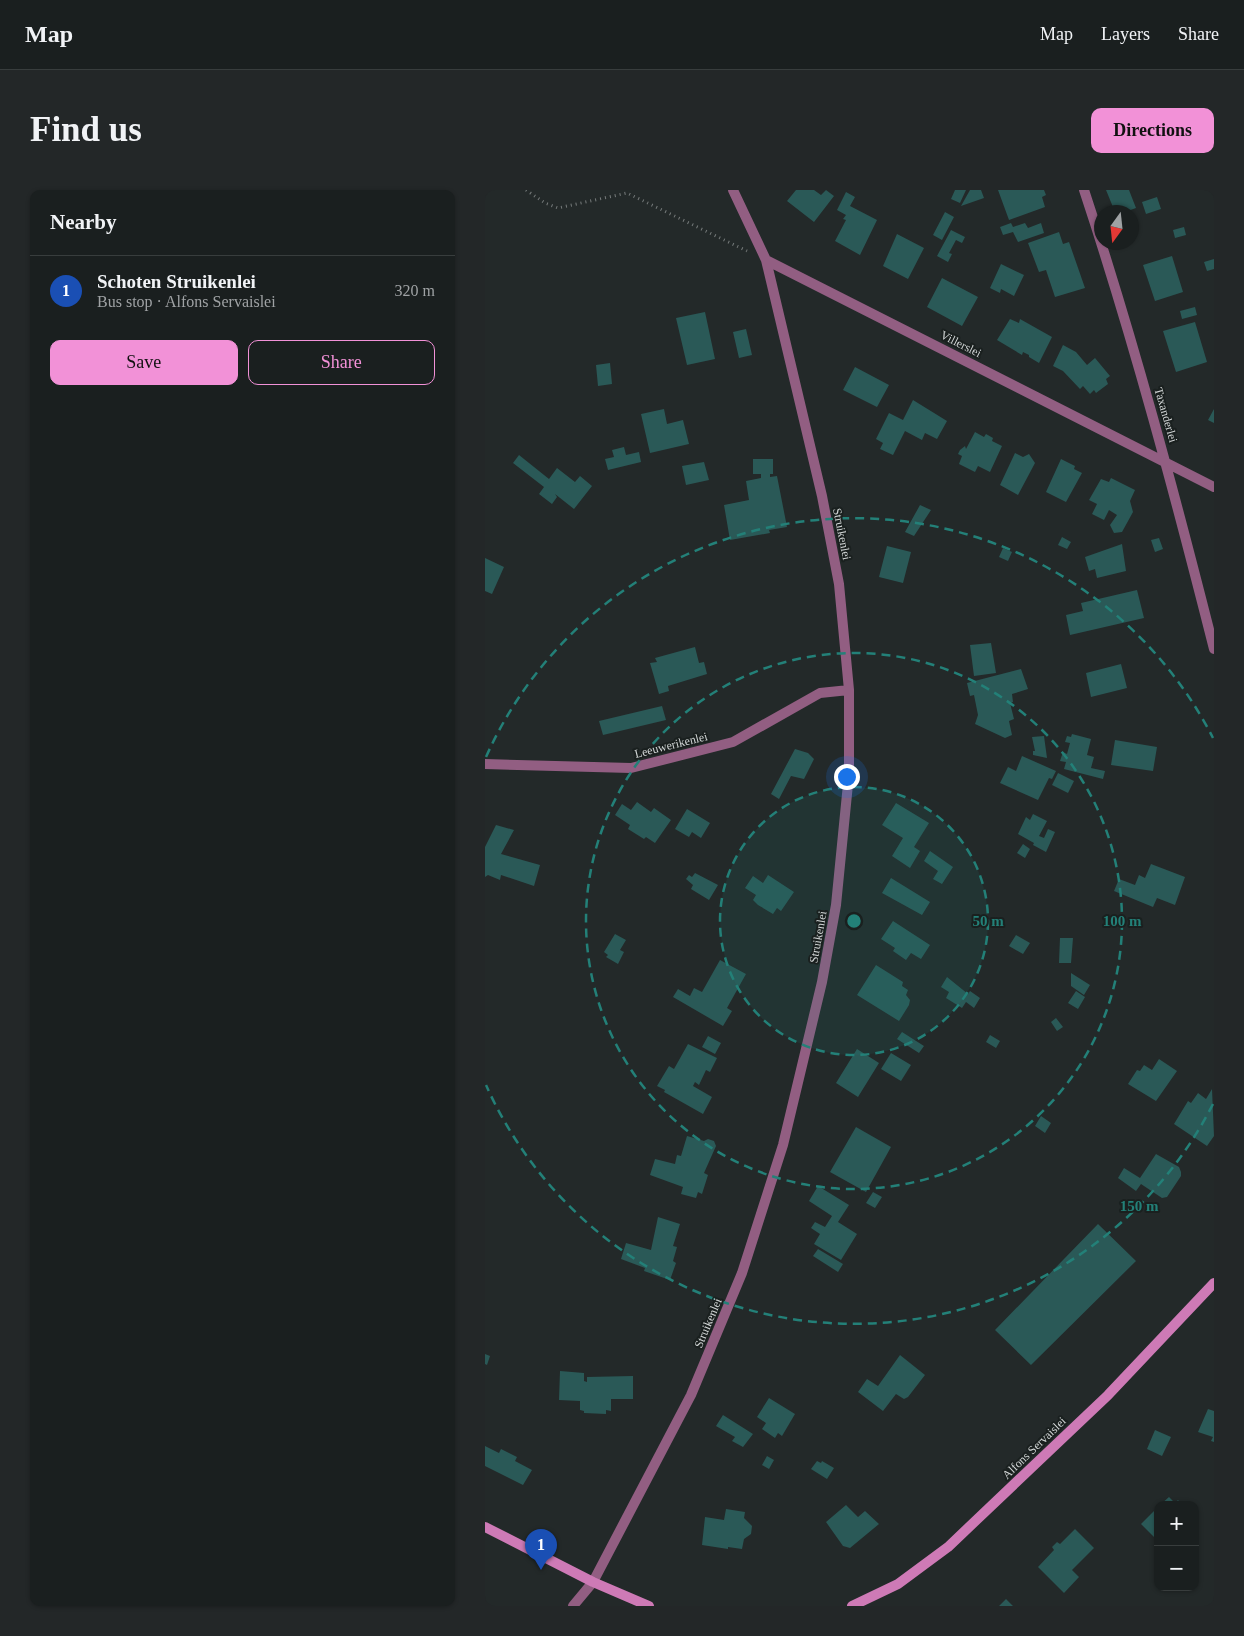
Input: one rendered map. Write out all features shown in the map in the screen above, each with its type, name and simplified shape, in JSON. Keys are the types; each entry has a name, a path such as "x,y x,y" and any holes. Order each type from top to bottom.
{"street":[{"path":"733,190 766,260"},
{"name":"Taxanderlei","path":"1083,190 1115,283 1167,463 1214,649"},
{"name":"Villerslei","path":"766,260 1214,487"},
{"name":"Struikenlei","path":"573,1606 593,1582 695,1386 742,1273 783,1145 822,982 836,905 849,774 849,690 837,574 822,496 766,260"},
{"name":"Leeuwerikenlei","path":"485,764 631,768 733,742 820,693 849,690"},
{"name":"Alfons Servaislei","path":"852,1606 898,1584 948,1547 1108,1394 1214,1283"},
{"path":"485,1527 593,1582 645,1605"}],"path":[{"path":"526,190 545,203 558,208 627,193 766,260"}],"building":[{"path":"796,190 814,190 821,195 826,190 834,196 814,222 787,201"},
{"path":"955,190 966,190 960,203 951,199"},
{"path":"970,190 981,190 984,198 961,206"},
{"path":"998,190 1044,190 1046,195 1042,197 1045,207 1009,220"},
{"path":"1106,190 1129,190 1135,205 1112,205"},
{"path":"846,192 855,197 850,206 877,220 860,255 835,241 846,220 843,219 846,215 837,210"},
{"path":"1157,197 1161,209 1146,214 1142,202"},
{"path":"945,212 954,217 942,240 933,235"},
{"path":"1011,223 1013,227 1025,223 1028,228 1041,223 1044,233 1018,242 1013,232 1003,235 1000,227"},
{"path":"1184,227 1186,235 1175,238 1173,230"},
{"path":"951,230 965,237 962,243 956,240 949,253 952,254 948,262 937,256"},
{"path":"1059,232 1063,244 1069,242 1085,288 1055,297 1046,270 1039,272 1028,243"},
{"path":"897,234 924,248 908,279 883,266"},
{"path":"1172,256 1183,292 1155,301 1143,265"},
{"path":"1214,259 1214,269 1207,271 1204,262"},
{"path":"1001,264 1024,275 1014,296 1001,289 1000,293 990,288"},
{"path":"942,278 978,297 962,326 927,307"},
{"path":"1195,307 1197,315 1182,319 1180,311"},
{"path":"705,312 715,359 687,365 676,318"},
{"path":"1010,319 1019,323 1020,319 1052,337 1039,363 1029,357 1029,355 1023,352 1022,355 997,340"},
{"path":"1195,322 1207,362 1176,372 1163,331"},
{"path":"746,329 752,355 739,358 733,332"},
{"path":"1063,345 1076,352 1087,365 1095,358 1110,376 1106,379 1108,384 1096,393 1094,390 1090,394 1083,386 1080,389 1063,371 1053,366"},
{"path":"610,363 612,384 598,386 596,365"},
{"path":"855,367 889,385 877,407 843,390"},
{"path":"913,400 947,421 937,439 925,433 922,440 905,431 893,455 880,449 883,443 876,439 889,413 903,420"},
{"path":"664,409 667,424 683,420 689,444 650,453 641,414"},
{"path":"1214,409 1214,423 1208,420"},
{"path":"975,432 984,437 986,434 993,438 992,441 1002,446 990,472 978,466 975,472 959,464 962,456 958,454 960,450 965,446 966,449"},
{"path":"624,447 626,455 639,452 641,462 608,470 605,459 614,457 612,450"},
{"path":"1015,453 1023,457 1029,454 1035,463 1018,495 1000,485"},
{"path":"519,455 549,479 557,468 575,482 580,476 592,486 574,509 555,494 557,497 552,504 539,494 544,487 513,463"},
{"path":"753,459 773,459 773,474 770,474 770,477 777,476 787,527 769,530 770,533 730,540 724,505 749,500 746,481 761,478 761,474 753,474"},
{"path":"1061,459 1075,466 1074,469 1082,473 1066,502 1046,492"},
{"path":"704,462 709,480 686,485 682,466"},
{"path":"1111,478 1135,490 1130,501 1133,512 1122,532 1114,533 1110,525 1117,515 1109,510 1104,520 1092,514 1097,504 1089,500 1101,479 1109,482"},
{"path":"920,505 931,510 914,536 905,532"},
{"path":"1062,537 1071,542 1067,549 1058,545"},
{"path":"1159,538 1163,549 1155,552 1151,540"},
{"path":"1122,544 1126,571 1097,578 1095,569 1089,571 1085,557"},
{"path":"887,546 911,552 903,583 879,577"},
{"path":"1003,548 1012,552 1008,561 999,557"},
{"path":"485,558 504,567 492,594 485,591"},
{"path":"1137,590 1144,618 1070,635 1066,615 1083,611 1081,603"},
{"path":"991,643 996,673 974,676 970,645"},
{"path":"695,647 699,663 704,662 707,674 668,686 669,691 659,694 650,663 657,662 655,658"},
{"path":"1121,664 1127,688 1091,697 1086,673"},
{"path":"1021,669 1028,689 1012,694 1013,702 1010,703 1014,719 1009,721 1012,735 1005,738 975,724 978,715 974,695 970,696 967,683"},
{"path":"662,706 666,720 603,735 599,721"},
{"path":"1072,734 1091,739 1087,755 1094,757 1091,768 1105,771 1103,779 1064,769 1066,762 1060,761 1063,752 1067,754 1070,743 1065,742 1067,736 1071,737"},
{"path":"1044,736 1047,758 1033,755 1033,751 1035,751 1032,737"},
{"path":"1115,740 1157,747 1153,771 1111,765"},
{"path":"795,749 808,753 814,759 804,779 791,776 779,799 771,794"},
{"path":"1022,756 1056,771 1052,779 1049,778 1038,800 1000,783 1008,767 1016,771"},
{"path":"1058,773 1074,781 1068,793 1052,785"},
{"path":"637,802 651,812 654,808 671,820 655,843 646,837 644,839 628,829 630,825 615,815 622,804 631,810"},
{"path":"896,803 929,823 914,847 920,851 910,868 892,856 903,838 882,825"},
{"path":"687,809 710,823 701,838 692,832 689,837 675,829"},
{"path":"1033,814 1047,821 1039,836 1044,838 1048,829 1055,832 1046,852 1018,834 1026,817 1030,820"},
{"path":"496,825 514,830 501,854 540,865 534,886 501,875 500,880 488,875 485,877 485,847"},
{"path":"1023,844 1030,849 1025,858 1017,853"},
{"path":"930,851 953,867 942,884 933,879 938,871 924,861"},
{"path":"1151,864 1185,877 1175,905 1157,898 1153,907 1114,891 1119,879 1135,885 1139,875 1145,878"},
{"path":"695,873 718,885 709,900 691,889 693,885 686,879 689,875 692,877"},
{"path":"768,875 794,892 781,911 777,908 773,914 758,905 753,900 756,895 745,888 753,876 763,883"},
{"path":"891,878 930,902 922,915 882,893"},
{"path":"893,921 930,945 921,959 911,953 906,960 893,951 895,948 881,939"},
{"path":"615,934 626,940 620,950 624,952 618,964 606,957 608,955 604,952"},
{"path":"1016,935 1030,943 1023,954 1009,946"},
{"path":"1060,938 1073,938 1071,963 1059,963"},
{"path":"720,960 746,974 727,1008 732,1011 723,1026 673,997 678,989 690,996 694,988 702,992"},
{"path":"876,965 903,982 902,986 908,990 906,995 910,1000 909,1005 899,1021 857,995"},
{"path":"1071,973 1090,985 1084,995 1071,986"},
{"path":"947,977 968,994 970,991 980,998 974,1008 966,1002 962,1008 946,998 949,992 941,987"},
{"path":"1076,991 1085,997 1078,1009 1068,1003"},
{"path":"1056,1018 1063,1027 1057,1031 1051,1022"},
{"path":"902,1032 924,1046 919,1053 897,1039"},
{"path":"990,1035 1000,1041 996,1048 986,1042"},
{"path":"708,1036 721,1043 715,1054 702,1047"},
{"path":"688,1044 717,1058 710,1072 706,1070 699,1085 695,1082 693,1086 712,1097 703,1114 657,1086 669,1066 674,1069"},
{"path":"857,1049 879,1063 858,1097 836,1083"},
{"path":"891,1053 911,1065 901,1081 881,1069"},
{"path":"1159,1059 1177,1071 1156,1101 1128,1084 1137,1070 1140,1071 1144,1065 1152,1070"},
{"path":"1212,1089 1214,1136 1207,1146 1174,1124 1188,1101 1191,1103 1198,1093 1206,1099"},
{"path":"1041,1116 1051,1123 1045,1133 1035,1126"},
{"path":"856,1127 891,1147 866,1192 830,1172"},
{"path":"687,1136 704,1141 708,1139 714,1141 716,1146 704,1173 708,1175 702,1194 698,1192 696,1198 681,1194 683,1187 650,1175 655,1159 675,1164 677,1155 681,1156"},
{"path":"1156,1154 1179,1167 1181,1172 1181,1176 1167,1197 1162,1198 1141,1184 1136,1191 1118,1178 1124,1168 1140,1178"},
{"path":"818,1186 849,1205 838,1222 857,1234 841,1260 814,1244 820,1234 811,1228 815,1222 825,1227 832,1216 809,1201"},
{"path":"873,1192 882,1197 875,1208 866,1203"},
{"path":"658,1217 680,1224 673,1246 677,1247 673,1261 676,1263 670,1280 644,1271 645,1268 621,1259 626,1243 651,1250"},
{"path":"1098,1224 1136,1261 1031,1365 995,1330"},
{"path":"818,1249 843,1264 838,1272 813,1256"},
{"path":"485,1354 490,1356 487,1365 485,1364"},
{"path":"900,1355 925,1375 908,1397 904,1399 896,1394 883,1411 858,1392 867,1379 878,1386"},
{"path":"560,1371 584,1373 584,1381 587,1382 587,1377 633,1376 633,1399 611,1399 611,1411 606,1410 606,1414 584,1413 584,1411 580,1410 580,1401 559,1400"},
{"path":"769,1398 795,1414 782,1436 778,1433 775,1438 762,1429 766,1423 757,1417"},
{"path":"1208,1409 1214,1411 1214,1442 1211,1441 1213,1437 1198,1432"},
{"path":"723,1415 753,1434 743,1447 732,1441 735,1437 716,1426"},
{"path":"1155,1430 1171,1437 1162,1456 1147,1449"},
{"path":"485,1446 499,1453 501,1449 517,1457 515,1461 532,1470 523,1485 485,1466"},
{"path":"767,1456 774,1460 769,1469 762,1465"},
{"path":"817,1461 821,1463 822,1461 834,1468 827,1479 811,1469"},
{"path":"1169,1497 1173,1501 1164,1501"},
{"path":"846,1505 858,1517 865,1511 879,1524 850,1548 843,1546 826,1522"},
{"path":"726,1509 745,1512 744,1518 752,1526 751,1534 744,1539 742,1549 702,1545 705,1517 724,1520"},
{"path":"1154,1511 1154,1537 1141,1524"},
{"path":"1075,1529 1094,1548 1072,1570 1079,1577 1064,1593 1038,1567 1054,1550 1052,1547 1057,1542 1060,1544"},
{"path":"1006,1599 1013,1606 999,1606"}],"place":[{"name":"Schoten Struikenlei","path":"541,1570"}]}
